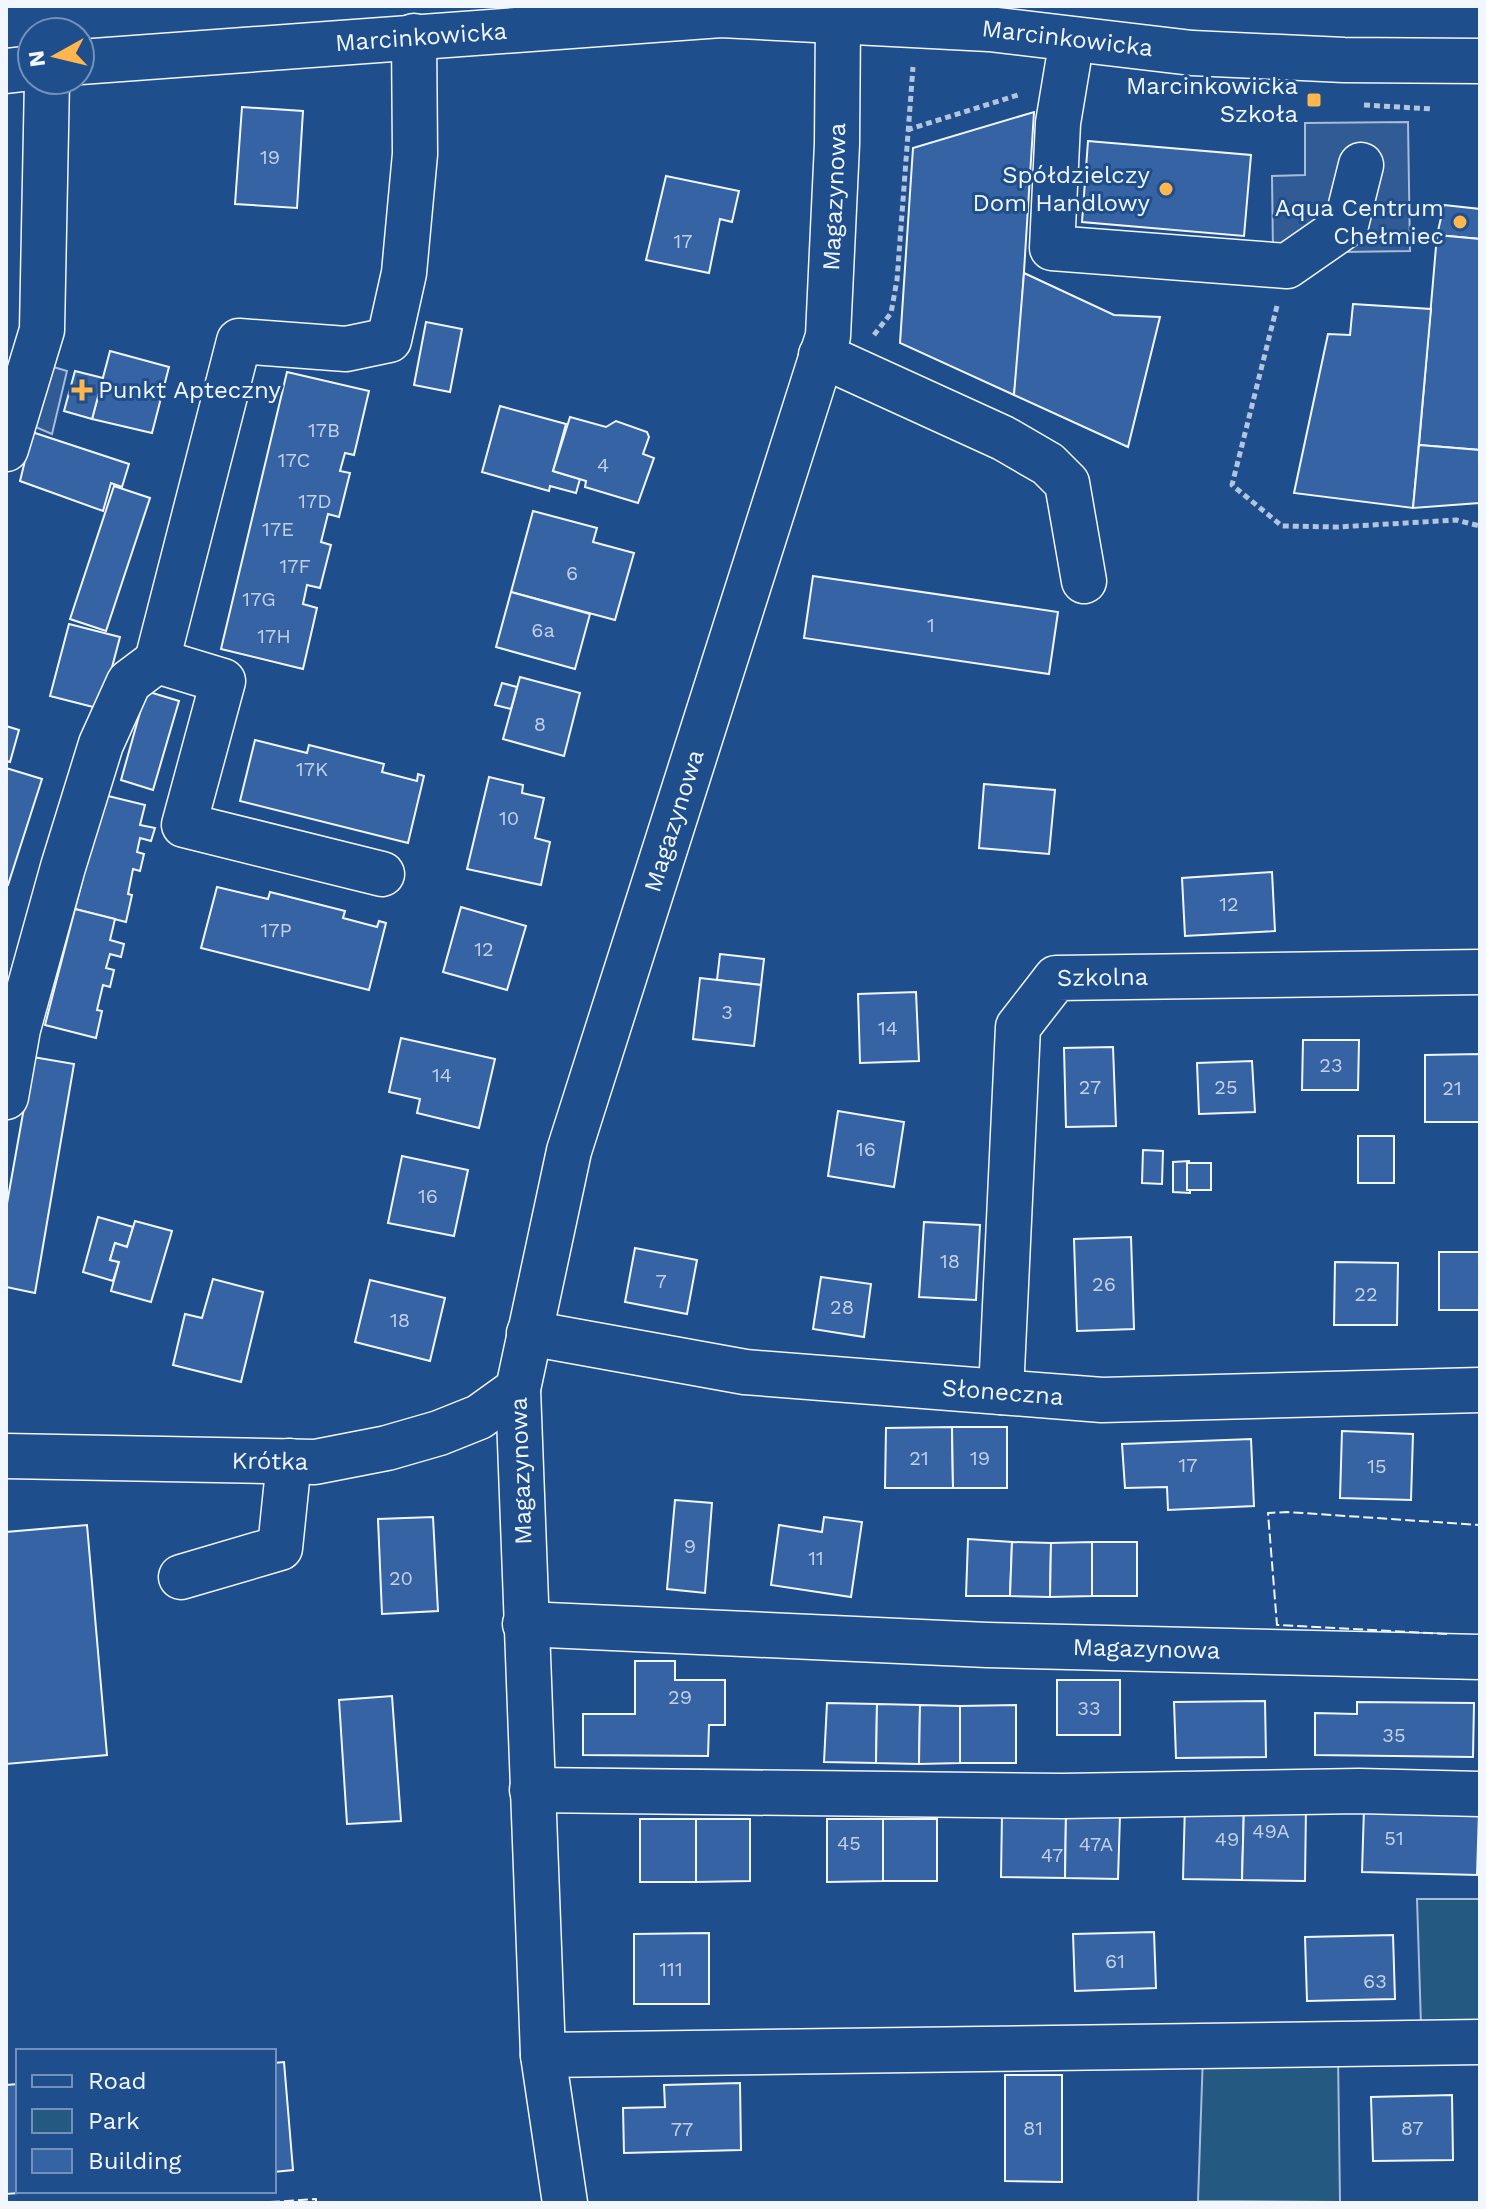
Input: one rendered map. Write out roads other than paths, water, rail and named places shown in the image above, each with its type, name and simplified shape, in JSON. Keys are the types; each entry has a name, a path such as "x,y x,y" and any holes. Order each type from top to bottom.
{"street":[{"name":"Marcinkowicka","path":"96,61 721,15 842,13 1192,53 1344,60 1480,61"},
{"name":"Magazynowa","path":"565,2203 543,2055 518,1389 569,1151 835,361 828,336 828,320 842,13"},
{"path":"6,1097 18,1029 101,744 129,682 157,661 239,341 346,349 389,340 404,273 415,154 414,36"},
{"path":"1068,63 1058,123 1052,248 1287,266 1346,225 1361,165"},
{"path":"6,449 42,330 47,96"},
{"path":"835,361 1003,438 1048,464 1067,483 1084,581"},
{"path":"157,661 223,681 184,825 382,874"},
{"name":"Szkolna","path":"1001,1392 1018,1027 1056,978 1480,972"},
{"name":"Słoneczna","path":"529,1333 745,1372 1102,1400 1480,1390"},
{"name":"Krótka","path":"6,1456 315,1462 387,1448 439,1433 479,1417 518,1389"},
{"path":"181,1577 280,1548 289,1461"},
{"name":"Magazynowa","path":"525,1624 987,1645 1480,1657"},
{"path":"532,1790 1062,1796 1359,1791 1480,1794"},
{"path":"543,2055 1480,2042"}],"place":[{"name":"Marcinkowicka Szkoła","path":"1314,100"},
{"name":"Spółdzielczy Dom Handlowy","path":"1166,189"},
{"name":"Aqua Centrum Chełmiec","path":"1460,222"},
{"name":"Punkt Apteczny","path":"82,390"}]}
